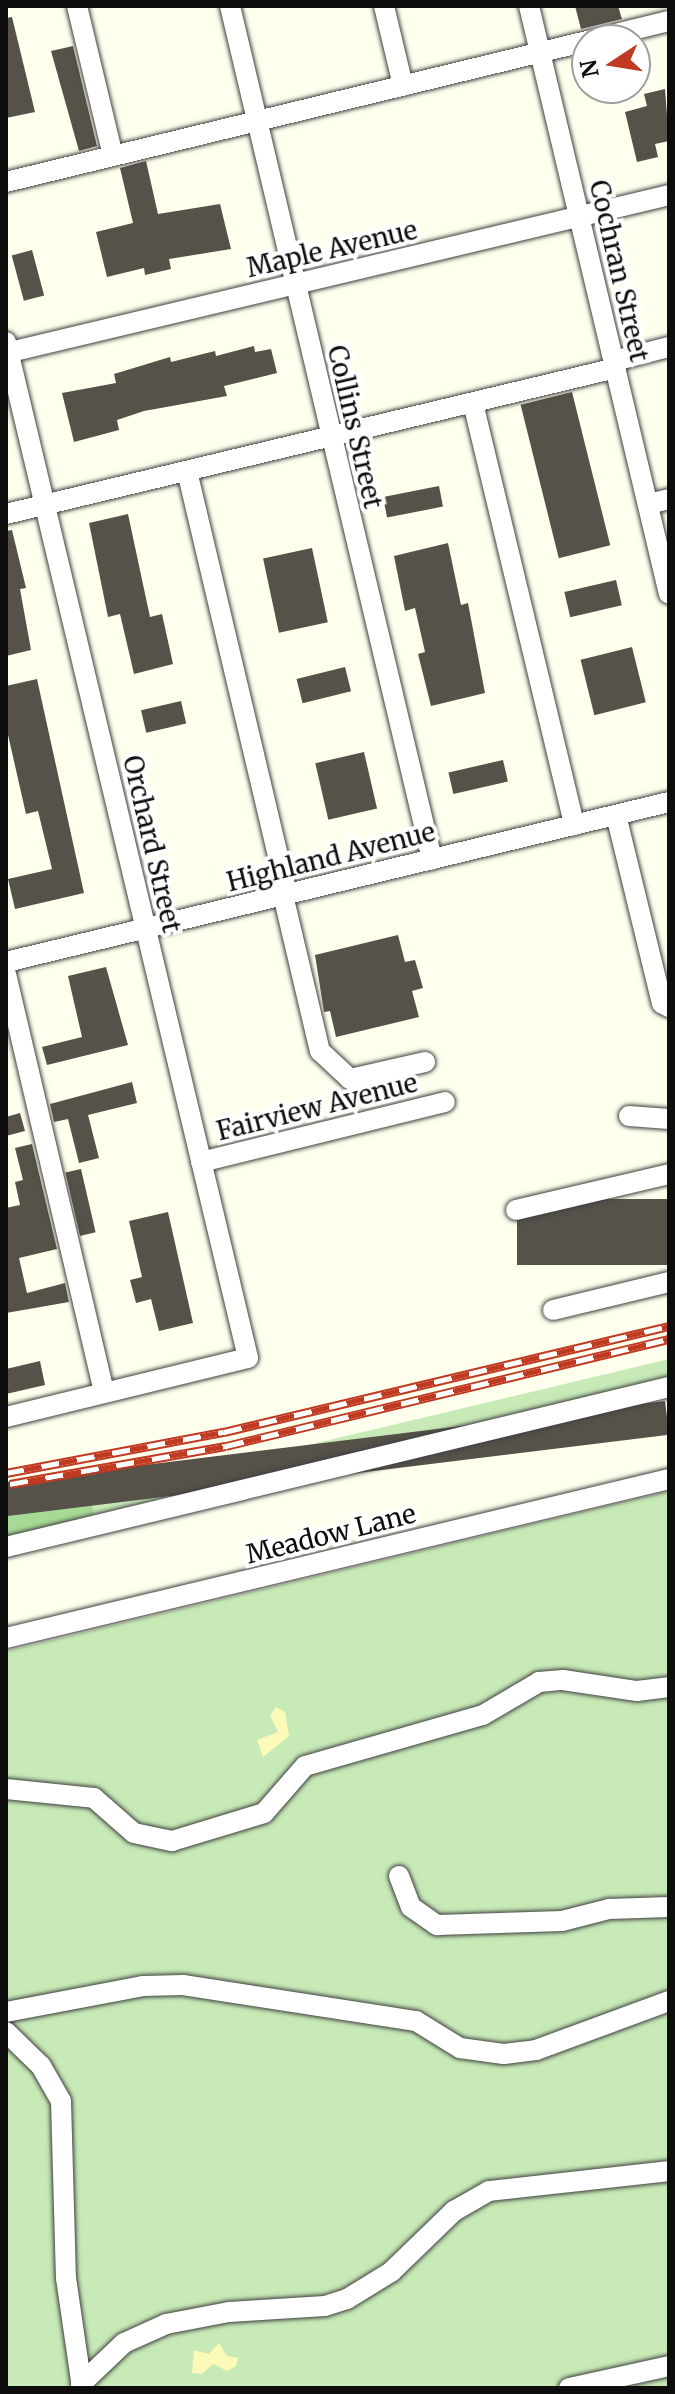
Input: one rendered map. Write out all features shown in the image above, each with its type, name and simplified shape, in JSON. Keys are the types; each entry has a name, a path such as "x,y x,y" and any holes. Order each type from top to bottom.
{"street":[{"path":"77,6 113,156"},
{"name":"Collins Street","path":"230,6 432,859"},
{"path":"384,6 403,86"},
{"name":"Cochran Street","path":"529,6 669,594"},
{"path":"6,182 571,44"},
{"name":"Maple Avenue","path":"7,349 295,285 669,195"},
{"path":"6,514 473,403 615,365 669,347"},
{"name":"Orchard Street","path":"7,349 248,1358 104,1393"},
{"path":"473,403 574,825"},
{"path":"187,471 320,1051 350,1079 425,1062"},
{"path":"648,504 669,499"},
{"name":"Highland Avenue","path":"6,962 669,802"},
{"path":"616,815 662,1003 669,1007"},
{"path":"6,974 15,1055 104,1393 6,1417"},
{"name":"Fairview Avenue","path":"201,1162 445,1102"},
{"path":"629,1116 669,1119"},
{"path":"516,1210 669,1174"},
{"path":"553,1310 669,1282"},
{"path":"6,1547 669,1387"},
{"name":"Meadow Lane","path":"6,1638 669,1479"},
{"path":"6,1789 94,1798 134,1833 172,1841 264,1813 305,1766 483,1715 539,1682 563,1680 637,1691 669,1687"},
{"path":"399,1876 411,1907 437,1925 562,1921 609,1909 669,1907"},
{"path":"6,2012 143,1986 183,1985 416,2021 460,2048 504,2054 536,2050 669,2001"},
{"path":"6,2032 41,2066 61,2101 65,2265 81,2386"},
{"path":"81,2386 124,2343 166,2324 229,2312 325,2306 347,2299 391,2272 454,2211 489,2191 669,2171"},
{"path":"569,2388 669,2366"}],"green space":[{"path":"669,1359 669,1380 94,1515 88,1488 279,1452"},
{"path":"88,1488 94,1515 6,1537 6,1501"},
{"path":"669,1491 669,2388 6,2388 6,1651"}],"sand":[{"path":"276,1707 285,1712 289,1736 263,1757 257,1740 278,1732 270,1716"},
{"path":"219,2343 227,2356 238,2358 236,2366 227,2371 213,2364 202,2374 192,2373 194,2350 209,2354"}],"building":[{"path":"575,6 618,6 622,19 602,24 580,24"},
{"path":"12,17 35,112 6,118 6,18"},
{"path":"73,46 97,146 79,151 51,51"},
{"path":"665,89 669,141 655,144 658,157 637,162 625,112 651,104 651,92"},
{"path":"146,161 158,214 220,204 231,249 169,259 171,269 145,275 144,268 107,277 96,232 133,223 120,168"},
{"path":"32,250 44,295 24,301 12,255"},
{"path":"254,346 255,352 271,349 277,373 224,386 227,396 144,411 117,420 119,430 74,442 62,393 116,383 114,374 170,357 171,362 215,351 216,356"},
{"path":"572,392 610,545 559,558 521,405"},
{"path":"439,486 443,507 387,517 383,497"},
{"path":"128,514 150,617 162,614 173,664 134,674 120,614 108,617 89,523"},
{"path":"12,530 26,588 20,589 31,650 6,656 6,531"},
{"path":"448,543 461,605 468,603 485,693 431,706 418,654 425,652 415,608 405,611 394,556"},
{"path":"312,548 328,622 279,633 263,558"},
{"path":"616,580 622,605 570,617 564,592"},
{"path":"632,647 646,702 594,715 581,660"},
{"path":"345,667 351,691 303,703 296,679"},
{"path":"37,679 84,893 15,909 8,879 52,869 38,811 26,814 6,726 6,686"},
{"path":"181,701 186,723 146,733 141,710"},
{"path":"364,752 377,809 328,820 315,763"},
{"path":"503,760 508,781 453,794 448,773"},
{"path":"398,935 405,962 415,960 423,988 412,991 419,1017 336,1037 330,1011 324,1012 315,955"},
{"path":"106,967 128,1045 47,1065 42,1047 82,1037 68,976"},
{"path":"132,1082 137,1103 88,1115 99,1158 79,1163 68,1119 54,1122 50,1104"},
{"path":"20,1113 25,1131 6,1136 6,1117"},
{"path":"32,1144 57,1249 19,1258 27,1293 65,1283 69,1302 6,1313 6,1208 20,1205 15,1182 23,1180 15,1148"},
{"path":"81,1169 96,1232 80,1236 65,1173"},
{"path":"517,1199 669,1199 669,1265 517,1265"},
{"path":"168,1212 193,1323 159,1331 151,1299 136,1303 130,1280 142,1277 129,1221"},
{"path":"40,1361 45,1385 6,1394 6,1369"},
{"path":"665,1401 669,1435 6,1516 6,1482"}],"railway":[{"path":"6,1473 224,1432 669,1326"},
{"path":"10,1484 226,1446 669,1339"}]}
